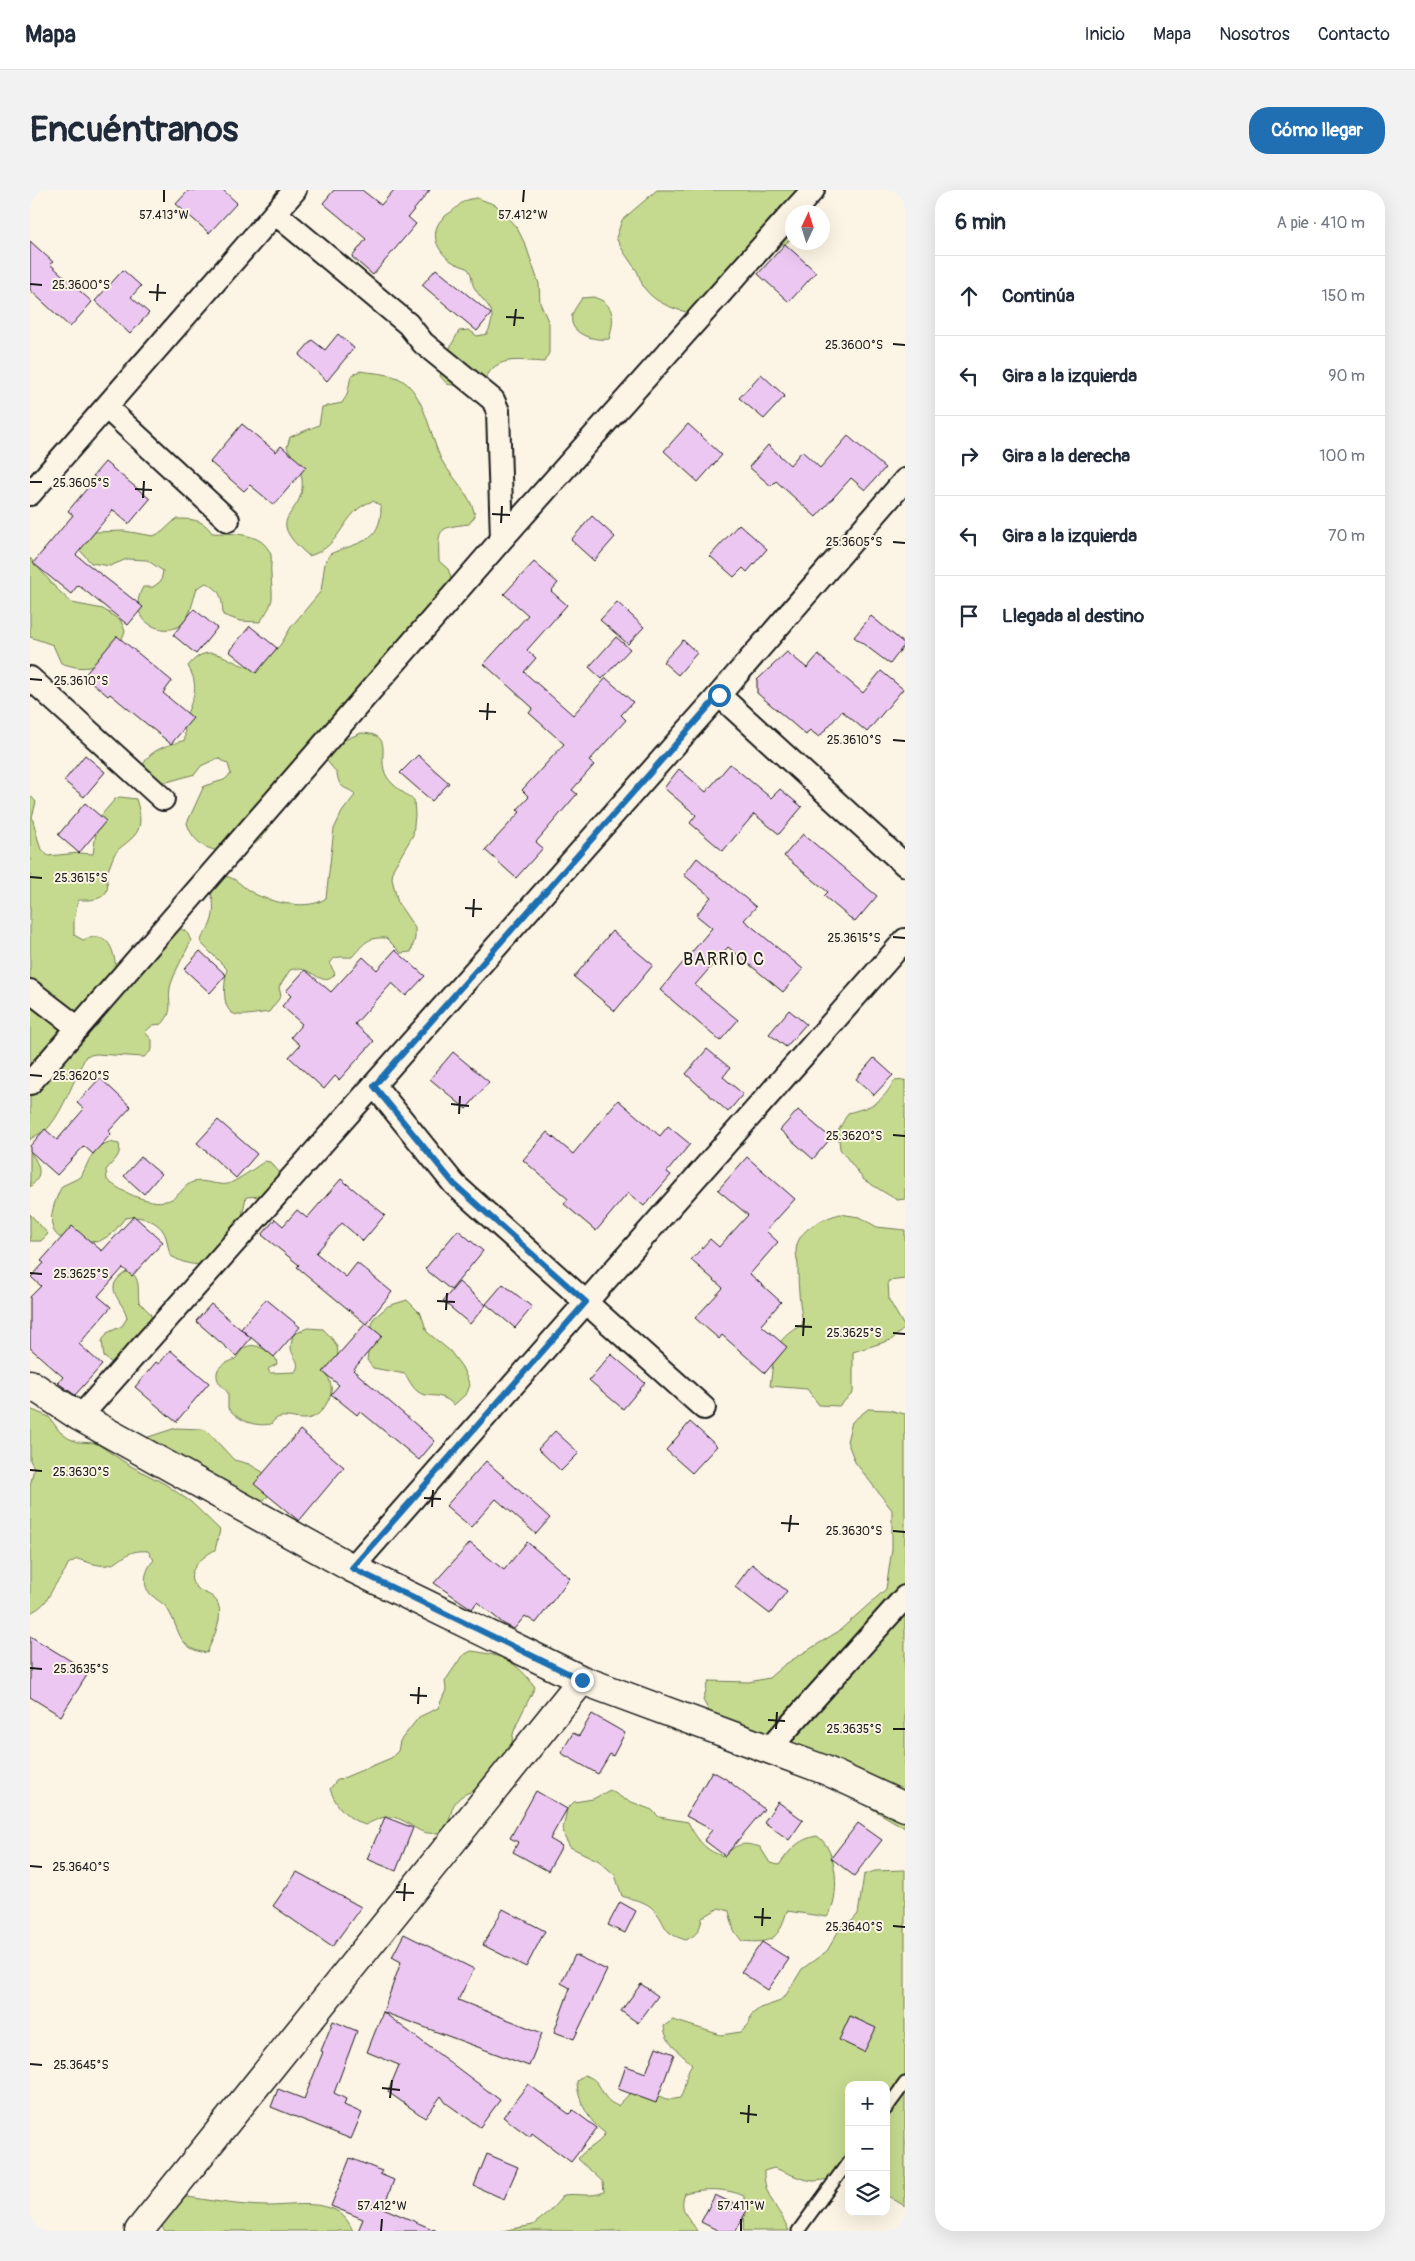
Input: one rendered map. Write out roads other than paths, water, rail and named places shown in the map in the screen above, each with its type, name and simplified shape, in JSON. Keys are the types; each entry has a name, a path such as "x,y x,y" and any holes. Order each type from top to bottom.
{"street":[{"path":"30,494 295,190"},
{"path":"800,205 813,190"},
{"path":"275,213 408,324 423,343 493,400 498,411 502,539"},
{"path":"30,1083 502,539 785,222"},
{"path":"106,407 228,520"},
{"path":"80,1417 719,695 905,480"},
{"path":"30,678 163,799"},
{"path":"719,695 905,865"},
{"path":"352,1568 905,940"},
{"path":"30,991 78,1028"},
{"path":"374,1086 454,1184 704,1408"},
{"path":"30,1384 80,1417 352,1568 582,1680 837,1775 905,1807"},
{"path":"769,1749 905,1597"},
{"path":"140,2231 582,1680"}],"lane":[{"path":"890,2104 905,2083"},
{"path":"798,2231 845,2166"}],"district":[{"name":"BARRIO C","path":"724,959"}]}
